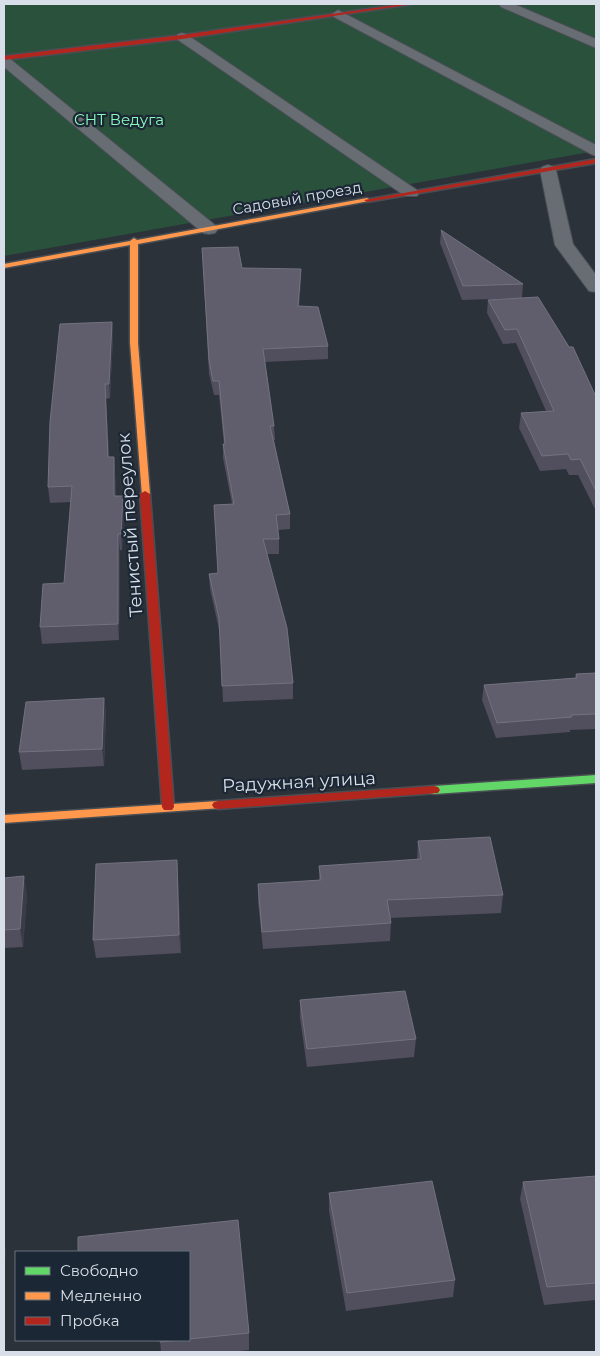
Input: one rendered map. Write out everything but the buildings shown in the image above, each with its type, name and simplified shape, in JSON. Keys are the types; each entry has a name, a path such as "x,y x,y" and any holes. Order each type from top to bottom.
{"street":[{"path":"4,60 411,4"},
{"path":"505,4 596,44"},
{"path":"338,14 596,151"},
{"path":"182,36 411,193"},
{"path":"4,60 209,229"},
{"name":"Садовый проезд","path":"4,266 134,240 209,229 338,204 596,161"},
{"path":"548,170 564,245 596,287"},
{"name":"Тенистый переулок","path":"134,240 134,343 168,807"},
{"name":"Радужная улица","path":"4,819 596,779"}],"green space":[{"name":"СНТ Ведуга","path":"4,4 596,4 596,151 4,256"}],"traffic: fast":[{"path":"434,790 596,779"}],"traffic: slow":[{"path":"4,266 367,200"},
{"path":"134,240 134,343 145,494"},
{"path":"4,819 218,805"}],"traffic: jam":[{"path":"4,58 182,37 411,4"},
{"path":"367,200 596,161"},
{"path":"145,494 168,807"},
{"path":"218,805 434,790"}]}
